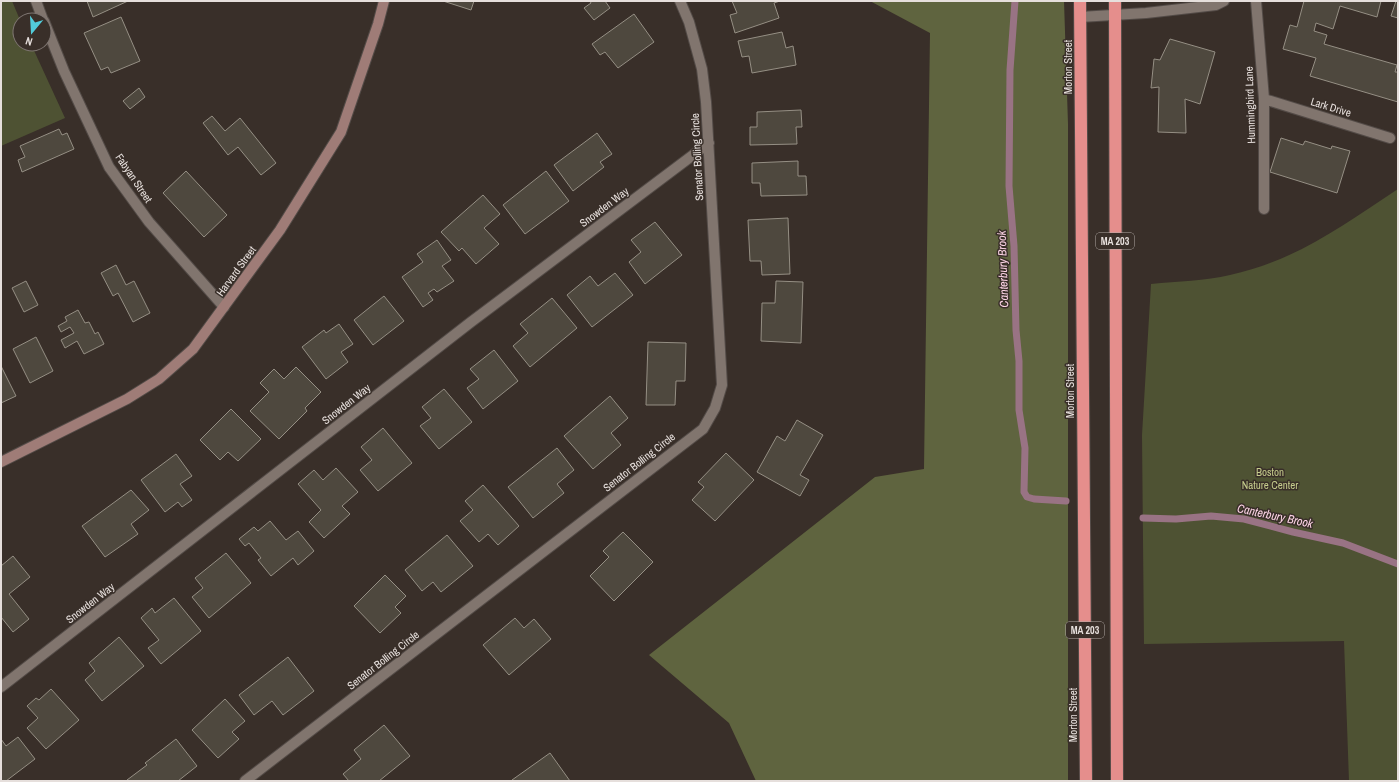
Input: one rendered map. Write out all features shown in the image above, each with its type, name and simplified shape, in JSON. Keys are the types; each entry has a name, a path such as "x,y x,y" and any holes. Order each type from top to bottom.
{"highway":[{"name":"Morton Street","path":"1080,1 1086,781"},
{"name":"MA 203","path":"1115,1 1117,775"},
{"path":"1117,775 1127,781"}],"main road":[{"name":"Harvard Street","path":"1,462 128,399 159,379 193,349 280,230 341,132 378,24 384,1"}],"street":[{"name":"Fabyan Street","path":"36,1 40,12"},
{"name":"Senator Bolling Circle","path":"245,781 703,428 715,408 722,385 709,143 702,69 689,22 680,1"},
{"path":"1080,17 1146,13 1208,6 1224,1"},
{"name":"Hummingbird Lane","path":"1256,1 1264,99 1264,209"},
{"name":"Fabyan Street","path":"52,41 64,71 109,167 149,222 224,307"},
{"name":"Lark Drive","path":"1264,99 1390,138"},
{"name":"Snowden Way","path":"1,688 464,327 709,143"}],"green space":[{"path":"1,1 12,1 17,12 12,12 12,52 35,52 65,118 1,146"},
{"path":"870,1 1064,1 1068,124 1068,781 756,781 729,723 649,655 875,477 924,469 930,33"},
{"name":"Boston Nature Center","path":"1398,189 1398,781 1349,781 1344,641 1144,644 1142,435 1151,284 1201,280 1254,269 1298,251 1338,229"}],"building":[{"path":"87,1 128,1 93,17"},
{"path":"443,1 474,1 471,10"},
{"path":"590,1 605,1 610,8 594,20 584,8 591,3"},
{"path":"732,1 780,1 774,3 779,18 735,33 730,15 737,13"},
{"path":"1304,1 1381,1 1377,17 1340,6 1333,29 1316,23 1314,31 1327,35 1324,44 1397,65 1395,72 1398,72 1398,102 1310,76 1316,58 1283,49 1290,25 1297,27"},
{"path":"1396,1 1398,1 1398,18 1391,16"},
{"path":"634,14 654,42 618,68 605,52 600,55 592,44"},
{"path":"121,17 140,61 111,73 108,67 101,70 84,33"},
{"path":"782,32 786,48 793,46 796,65 752,73 749,56 742,57 738,41"},
{"path":"1170,39 1215,52 1200,104 1185,99 1186,133 1158,132 1159,87 1151,88 1154,59 1160,60"},
{"path":"139,88 145,97 130,109 123,101"},
{"path":"801,110 802,127 796,127 797,144 750,145 750,127 757,127 757,112"},
{"path":"212,116 225,131 240,118 276,163 261,175 238,147 228,155 203,123"},
{"path":"59,129 62,135 67,133 74,149 22,172 18,160 25,157 20,146"},
{"path":"597,133 612,154 600,162 604,167 573,191 554,165"},
{"path":"1281,138 1303,145 1305,141 1331,149 1332,146 1350,151 1337,193 1270,172"},
{"path":"798,161 798,176 806,176 807,195 761,196 760,183 752,183 752,163"},
{"path":"186,171 227,215 204,237 163,193"},
{"path":"546,171 569,201 525,234 503,205"},
{"path":"483,195 500,214 484,228 499,244 476,264 462,248 459,251 441,232"},
{"path":"788,218 790,274 762,275 761,261 750,261 748,220"},
{"path":"655,222 682,255 645,284 629,262 641,252 631,240"},
{"path":"437,240 451,260 442,266 454,281 437,292 434,289 428,293 433,300 423,307 402,277 423,262 417,254"},
{"path":"116,265 126,285 134,281 150,313 133,322 118,293 113,296 101,273"},
{"path":"615,273 633,295 592,327 567,295 590,276 598,286"},
{"path":"26,281 38,305 24,312 12,288"},
{"path":"776,281 803,282 801,343 761,341 762,303 775,303"},
{"path":"384,296 404,321 373,345 354,320"},
{"path":"552,298 577,328 530,367 513,346 528,333 520,324"},
{"path":"78,310 85,323 89,322 95,334 98,332 104,344 84,354 77,341 65,348 61,340 74,333 70,327 61,332 58,326 67,321 65,317"},
{"path":"339,324 353,344 341,352 348,362 326,379 302,347 324,330 326,333"},
{"path":"36,337 53,371 30,383 13,349"},
{"path":"648,342 686,343 685,381 676,381 675,405 646,405"},
{"path":"494,350 518,381 483,409 467,388 479,379 470,369"},
{"path":"1,366 16,396 1,403"},
{"path":"296,367 321,392 305,408 307,411 279,439 250,411 269,392 260,383 274,369 284,379"},
{"path":"444,389 472,422 439,449 420,426 431,418 422,407"},
{"path":"610,396 628,418 611,433 621,445 593,469 564,436"},
{"path":"231,409 261,439 238,461 228,452 220,460 200,440"},
{"path":"797,420 823,435 800,475 809,480 800,496 757,472 777,436 785,441"},
{"path":"383,428 412,463 378,491 360,470 372,460 361,447"},
{"path":"557,448 574,470 557,484 564,493 533,518 508,487"},
{"path":"726,453 754,480 715,521 692,500 704,487 698,482"},
{"path":"176,454 192,476 180,484 192,500 182,507 178,502 165,512 141,480"},
{"path":"336,468 358,492 342,506 350,514 324,538 309,522 321,510 298,484 314,470 323,480"},
{"path":"483,485 519,526 498,545 488,534 479,542 460,521 473,510 465,501"},
{"path":"131,490 149,510 131,524 138,534 105,557 82,526"},
{"path":"270,521 286,540 298,531 314,551 298,565 293,558 271,576 258,560 261,558 249,543 245,546 239,539 254,527 258,531"},
{"path":"623,532 653,562 614,601 590,576 609,557 603,551"},
{"path":"447,535 473,566 441,592 433,582 422,591 405,570"},
{"path":"226,553 251,583 209,618 192,597 203,588 195,578"},
{"path":"13,556 30,577 9,594 29,619 13,632 1,617 1,566"},
{"path":"385,575 406,596 395,607 401,613 380,633 354,606"},
{"path":"174,598 201,631 161,664 148,648 159,640 141,618 152,608 155,613"},
{"path":"515,618 524,628 534,619 551,639 509,675 483,645"},
{"path":"119,637 144,666 102,701 85,680 95,671 89,663"},
{"path":"288,657 314,691 283,715 272,701 254,715 239,695"},
{"path":"51,689 79,720 46,749 27,728 38,718 27,706 36,698 39,700"},
{"path":"225,699 245,721 232,732 239,739 218,758 192,730"},
{"path":"384,725 410,756 379,781 349,781 343,774 361,759 354,750"},
{"path":"18,737 35,759 6,781 1,781 1,739 6,746"},
{"path":"176,739 197,766 178,781 127,780 147,765 145,763"},
{"path":"550,753 570,781 512,780"}],"waterway":[{"name":"Canterbury Brook","path":"1015,1 1010,70 1009,186 1014,246 1016,330 1019,361 1019,410 1025,448 1024,492 1027,497 1034,499 1066,501"},
{"name":"Canterbury Brook","path":"1143,518 1176,519 1211,516 1244,519 1343,543 1398,564"}]}
